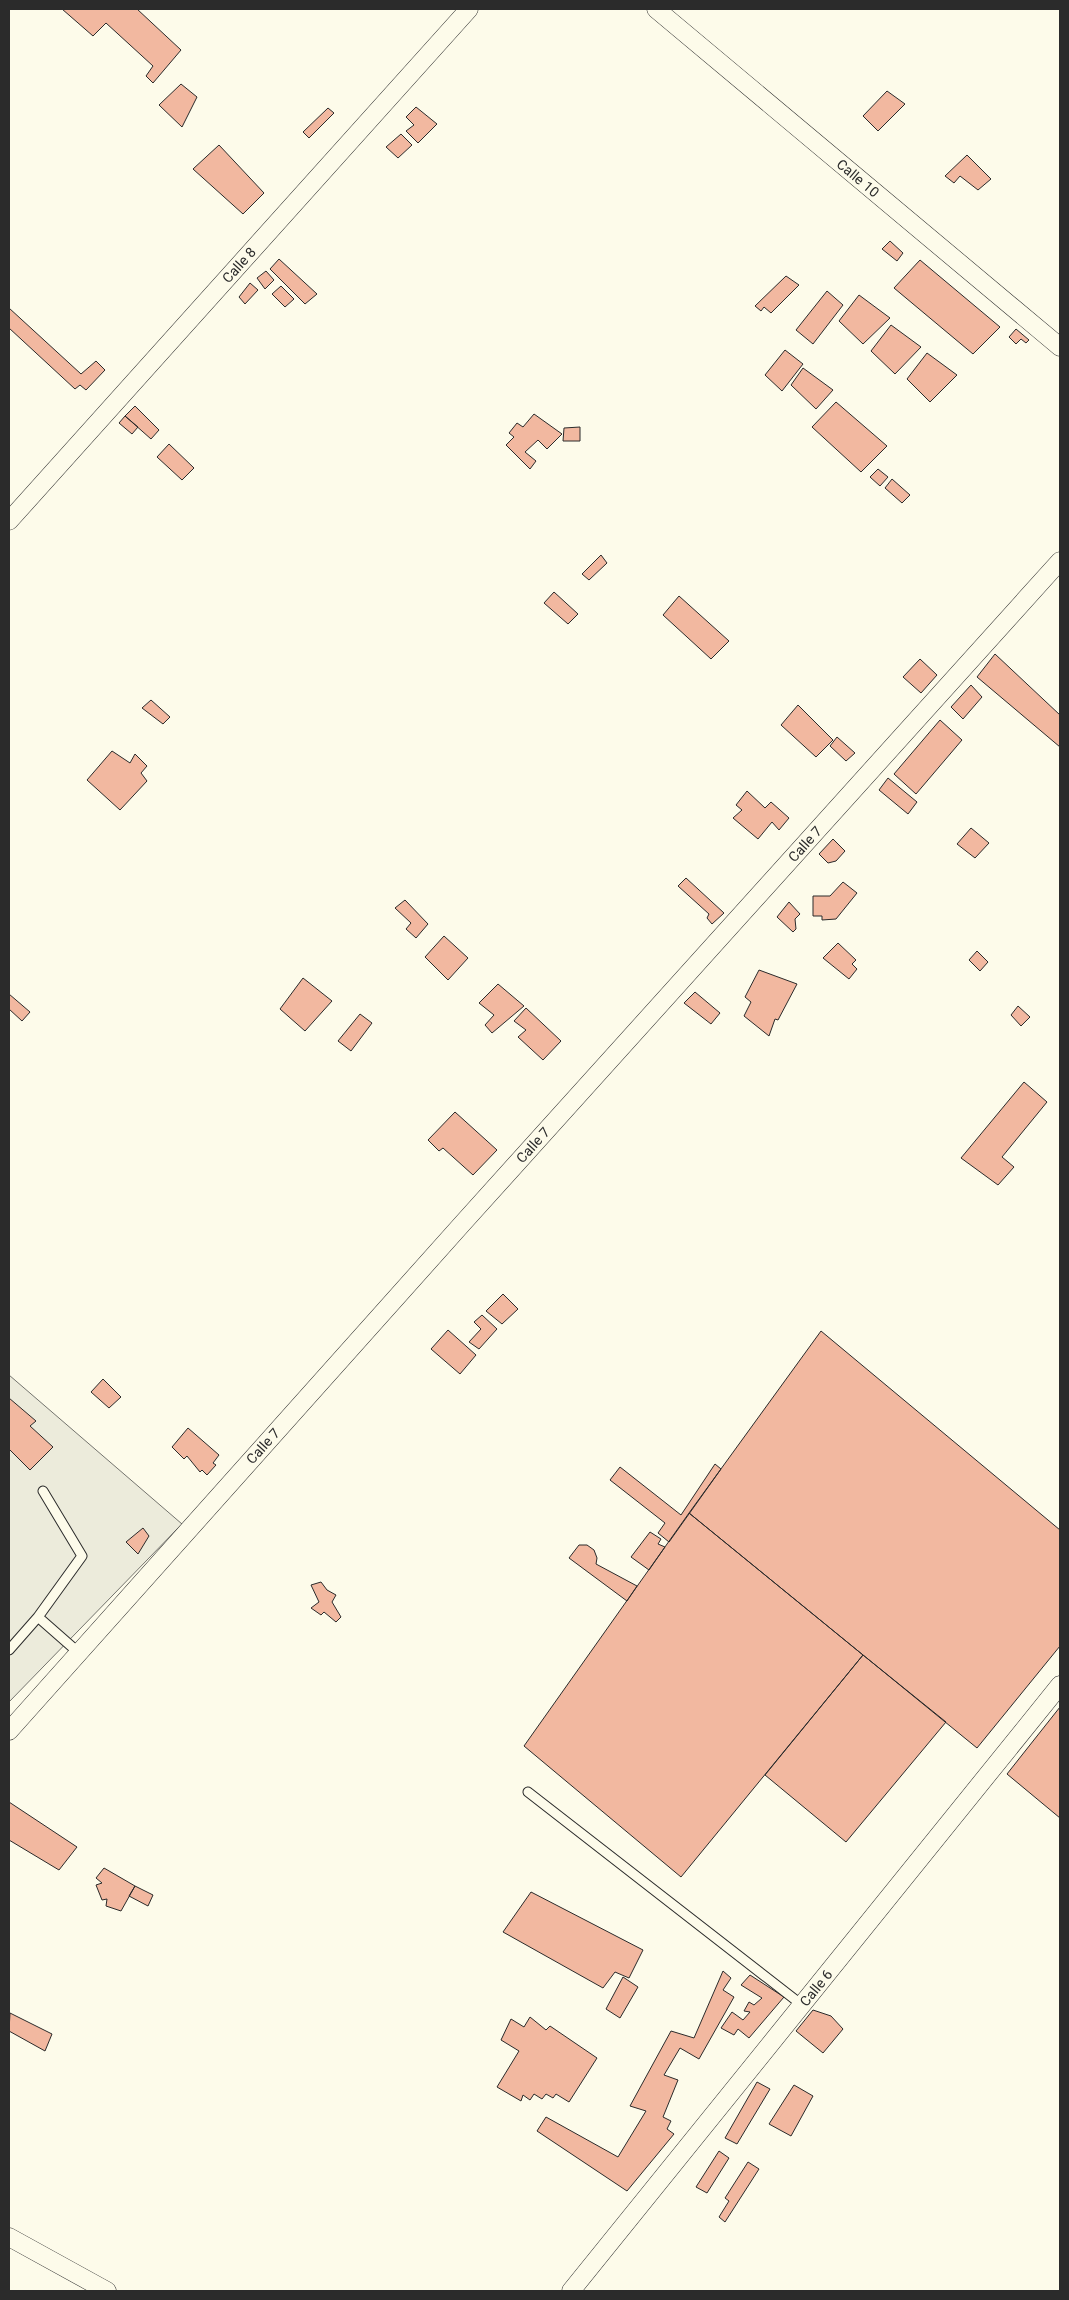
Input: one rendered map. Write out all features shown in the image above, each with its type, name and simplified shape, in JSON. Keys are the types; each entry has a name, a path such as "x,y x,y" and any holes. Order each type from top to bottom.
{"street":[{"name":"Calle 8","path":"9,521 469,9"},
{"name":"Calle 10","path":"656,9 1060,346"},
{"name":"Calle 7","path":"9,1731 475,1209 1060,561"},
{"name":"Calle 6","path":"571,2291 1060,1685"},
{"path":"9,2237 107,2291"}],"lane":[{"path":"9,1650 38,1617 82,1556 42,1491"},
{"path":"38,1617 79,1653"},
{"path":"528,1792 802,2005"}],"shaded area":[{"path":"9,1375 182,1524 9,1702"}],"building":[{"path":"62,9 137,9 181,50 153,83 146,76 153,66 106,23 93,36"},
{"path":"181,84 197,97 182,127 159,105"},
{"path":"887,91 905,104 878,131 863,116"},
{"path":"416,107 437,124 418,143 406,131 414,125 406,117"},
{"path":"328,108 334,113 309,138 303,132"},
{"path":"401,134 412,145 398,158 386,147"},
{"path":"219,145 264,193 243,214 193,169"},
{"path":"967,155 991,179 978,190 960,176 954,183 945,176"},
{"path":"890,241 903,253 897,261 882,249"},
{"path":"279,259 317,294 305,304 270,269"},
{"path":"920,260 1000,327 973,354 894,288"},
{"path":"266,271 274,280 265,289 257,278"},
{"path":"786,276 799,285 771,313 764,307 761,311 755,306"},
{"path":"250,283 258,290 245,304 239,297"},
{"path":"281,286 294,299 285,307 272,294"},
{"path":"827,291 843,305 813,344 796,330"},
{"path":"859,295 890,318 863,344 839,321"},
{"path":"9,308 81,374 96,361 105,370 86,390 80,385 75,389 9,328"},
{"path":"891,325 921,347 895,374 871,351"},
{"path":"1016,329 1029,340 1026,343 1021,339 1016,344 1009,337"},
{"path":"785,350 803,364 782,391 765,375"},
{"path":"927,353 957,375 930,402 907,379"},
{"path":"803,368 833,390 816,409 791,385"},
{"path":"836,402 887,446 861,472 812,427"},
{"path":"135,406 159,430 151,439 125,416"},
{"path":"534,414 562,434 547,449 538,440 525,452 536,461 530,469 506,445 514,437 509,433 517,423 523,427"},
{"path":"125,416 138,427 132,434 119,423"},
{"path":"580,427 580,441 563,441 564,428"},
{"path":"169,444 194,468 182,480 157,457"},
{"path":"878,469 888,477 880,486 870,477"},
{"path":"892,479 910,495 902,503 885,488"},
{"path":"601,555 607,563 589,580 582,574"},
{"path":"554,592 578,614 568,624 544,603"},
{"path":"679,596 729,641 711,659 663,615"},
{"path":"995,654 1060,715 1060,747 977,677"},
{"path":"920,659 937,675 921,693 903,677"},
{"path":"971,685 982,697 963,719 951,707"},
{"path":"151,700 170,717 163,724 142,708"},
{"path":"798,705 833,740 816,757 781,725"},
{"path":"940,720 962,740 916,794 894,774"},
{"path":"837,737 855,753 846,761 830,746"},
{"path":"112,751 130,763 135,754 147,766 141,773 147,781 120,810 87,780"},
{"path":"888,778 917,802 908,814 879,790"},
{"path":"747,791 765,808 771,802 789,818 779,830 772,822 758,839 733,818 742,810 736,805"},
{"path":"971,828 989,843 975,858 957,844"},
{"path":"833,839 845,851 836,861 828,863 819,854"},
{"path":"686,878 724,913 712,924 707,918 709,914 678,886"},
{"path":"843,882 857,893 836,919 822,920 822,916 813,916 813,896 830,896"},
{"path":"405,900 428,924 416,938 406,929 411,923 395,908"},
{"path":"789,902 800,914 795,919 796,929 793,932 777,917"},
{"path":"444,936 468,958 448,980 425,957"},
{"path":"838,943 856,960 852,964 857,969 849,979 823,958"},
{"path":"977,951 988,962 980,971 969,960"},
{"path":"759,970 797,984 778,1020 775,1019 769,1036 744,1016 751,1002 745,997"},
{"path":"303,978 332,1001 305,1031 280,1009"},
{"path":"498,984 524,1006 492,1033 485,1025 494,1015 479,1003"},
{"path":"695,992 720,1013 711,1024 684,1003"},
{"path":"9,994 30,1012 22,1021 9,1009"},
{"path":"1018,1006 1030,1017 1021,1026 1011,1015"},
{"path":"526,1008 561,1041 543,1060 518,1037 526,1030 514,1021"},
{"path":"360,1014 372,1023 351,1051 338,1041"},
{"path":"1024,1082 1047,1102 1002,1157 1014,1167 998,1185 961,1158"},
{"path":"455,1112 497,1150 473,1175 443,1148 439,1151 428,1140"},
{"path":"503,1294 518,1309 502,1324 486,1311"},
{"path":"482,1315 497,1329 479,1349 469,1342 481,1329 474,1322"},
{"path":"448,1330 476,1355 460,1374 431,1349"},
{"path":"821,1331 1060,1530 1060,1646 977,1748 689,1513"},
{"path":"103,1379 121,1397 109,1408 91,1392"},
{"path":"9,1398 36,1421 30,1426 53,1447 30,1470 9,1449"},
{"path":"188,1428 219,1455 213,1463 216,1465 207,1475 202,1470 200,1472 187,1456 184,1459 172,1447"},
{"path":"715,1464 721,1469 669,1542 658,1533 665,1523 610,1480 620,1467 681,1515"},
{"path":"689,1513 863,1655 681,1877 524,1746"},
{"path":"143,1528 149,1536 138,1554 126,1542"},
{"path":"650,1532 661,1539 658,1544 665,1547 649,1570 631,1557"},
{"path":"579,1545 587,1545 594,1550 597,1558 596,1564 637,1586 627,1601 569,1558"},
{"path":"321,1582 327,1590 336,1595 332,1602 341,1617 336,1622 324,1612 321,1615 311,1608 319,1602 311,1585"},
{"path":"863,1655 946,1722 846,1842 765,1775"},
{"path":"1060,1707 1060,1818 1007,1774"},
{"path":"9,1802 77,1847 59,1870 9,1840"},
{"path":"104,1868 135,1886 121,1911 106,1906 107,1899 102,1900 96,1885 102,1883 96,1878"},
{"path":"135,1886 153,1895 148,1906 129,1896"},
{"path":"531,1892 643,1950 629,1978 615,1972 603,1988 503,1932"},
{"path":"723,1971 731,1978 723,1990 734,1997 699,2059 680,2048 664,2075 678,2080 663,2117 671,2121 667,2129 674,2134 627,2191 537,2131 546,2117 618,2157 646,2111 630,2106 671,2031 694,2038"},
{"path":"750,1975 784,1997 749,2038 738,2029 734,2035 721,2028 732,2012 743,2020 750,2012 744,2011 749,2002 754,2005 762,1998 741,1985"},
{"path":"623,1977 638,1987 620,2018 606,2009"},
{"path":"813,2010 831,2016 843,2029 823,2053 796,2031"},
{"path":"10,2013 52,2034 45,2051 9,2031"},
{"path":"530,2017 546,2030 550,2026 597,2058 569,2102 556,2094 553,2098 546,2094 542,2099 534,2094 530,2100 523,2095 521,2101 497,2087 519,2051 501,2040 511,2019 524,2027"},
{"path":"757,2082 770,2089 737,2144 725,2138"},
{"path":"794,2085 813,2096 791,2136 769,2124"},
{"path":"719,2151 729,2158 707,2193 696,2187"},
{"path":"748,2162 759,2169 725,2222 719,2217 729,2201 725,2198"}]}
